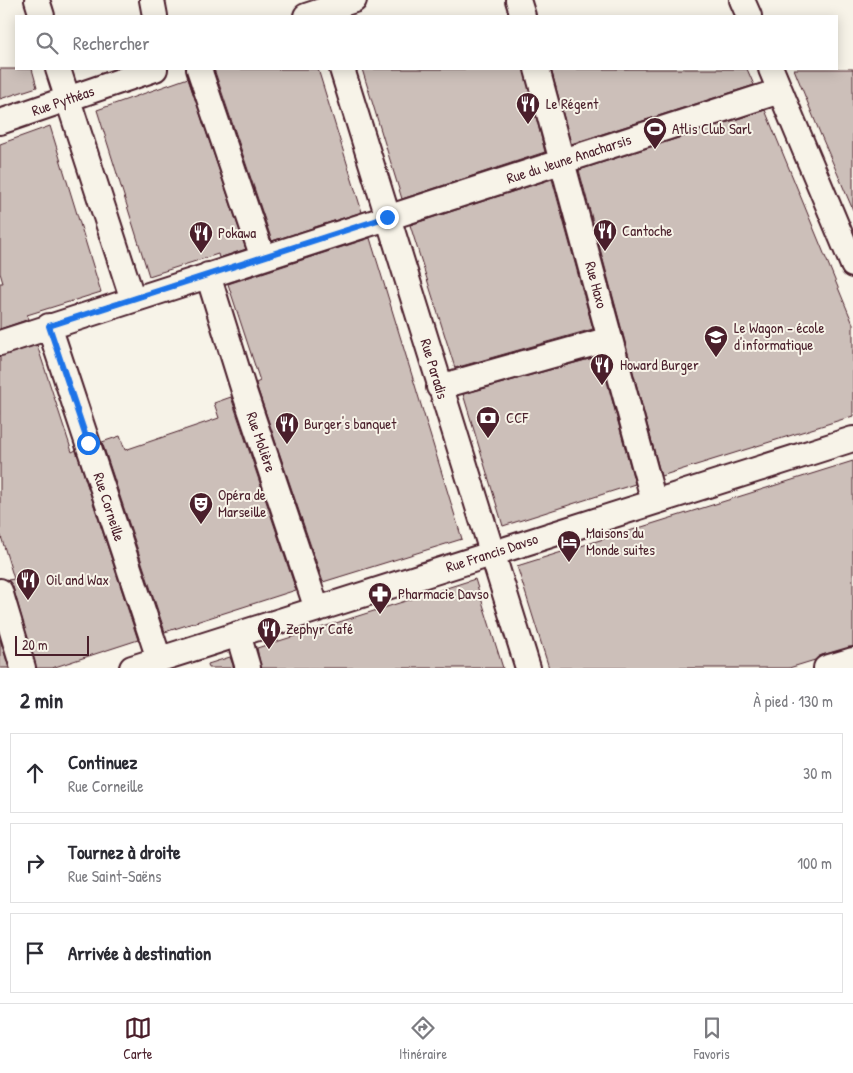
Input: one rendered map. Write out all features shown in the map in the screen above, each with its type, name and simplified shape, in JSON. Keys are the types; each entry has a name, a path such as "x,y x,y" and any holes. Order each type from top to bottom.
{"street":[{"path":"37,0 42,15"},
{"path":"152,0 155,15"},
{"path":"319,11 354,0"},
{"path":"518,0 523,15"},
{"path":"742,0 749,15"},
{"path":"58,70 133,300"},
{"name":"Rue Pythéas","path":"0,122 152,70"},
{"path":"199,70 263,258"},
{"name":"Rue Paradis","path":"342,70 439,387 528,668"},
{"name":"Rue Haxo","path":"538,70 654,502"},
{"path":"771,70 850,250"},
{"name":"Rue du Jeune Anacharsis","path":"0,342 780,91"},
{"name":"Rue Molière","path":"208,275 244,391 317,609"},
{"name":"Rue Corneille","path":"49,326 159,659"},
{"path":"439,387 610,339"},
{"name":"Rue Francis Davso","path":"132,668 853,439"},
{"path":"0,591 23,668"},
{"path":"238,634 248,668"},
{"path":"826,668 853,660"}],"building":[{"path":"0,69 32,70 37,87 0,99"},
{"path":"853,69 853,210 794,70"},
{"path":"214,70 318,70 362,212 272,241"},
{"path":"362,70 524,70 545,152 402,199"},
{"path":"551,70 747,70 754,85 571,144"},
{"path":"188,78 246,249 219,258 218,254 149,276 97,110"},
{"path":"765,110 853,324 853,416 661,476 579,170"},
{"path":"50,126 101,292 27,315 29,319 0,329 0,283 3,283 0,273 0,144"},
{"path":"552,179 593,329 455,368 410,225"},
{"path":"370,238 462,539 323,582 257,387 256,383 260,381 228,284"},
{"path":"37,345 72,452 76,450 138,640 52,668 36,668 13,587 8,580 14,579 0,533 0,356"},
{"path":"600,356 635,484 503,526 463,394"},
{"name":"Opéra de Marseille","path":"231,397 296,590 165,632 102,442 120,436 125,450 219,418 214,403"},
{"path":"853,461 853,647 822,655 815,660 789,668 549,668 517,566"},
{"path":"475,579 503,668 261,668 257,648"},
{"path":"0,639 9,668 0,668"},
{"path":"230,657 234,668 209,668 208,664"}],"place":[{"name":"Le Régent","path":"528,125"},
{"name":"Atlis Club Sarl","path":"655,150"},
{"name":"Cantoche","path":"605,252"},
{"name":"Pokawa","path":"201,254"},
{"name":"Le Wagon - école d'informatique","path":"716,358"},
{"name":"Howard Burger","path":"602,386"},
{"name":"CCF","path":"488,439"},
{"name":"Burger's banquet","path":"287,445"},
{"name":"Opéra de Marseille","path":"201,525"},
{"name":"Maisons du Monde suites","path":"569,563"},
{"name":"Oil and Wax","path":"28,601"},
{"name":"Pharmacie Davso","path":"380,615"},
{"name":"Zephyr Café","path":"269,650"}],"route":[{"path":"88,443 49,326 387,217"}]}
